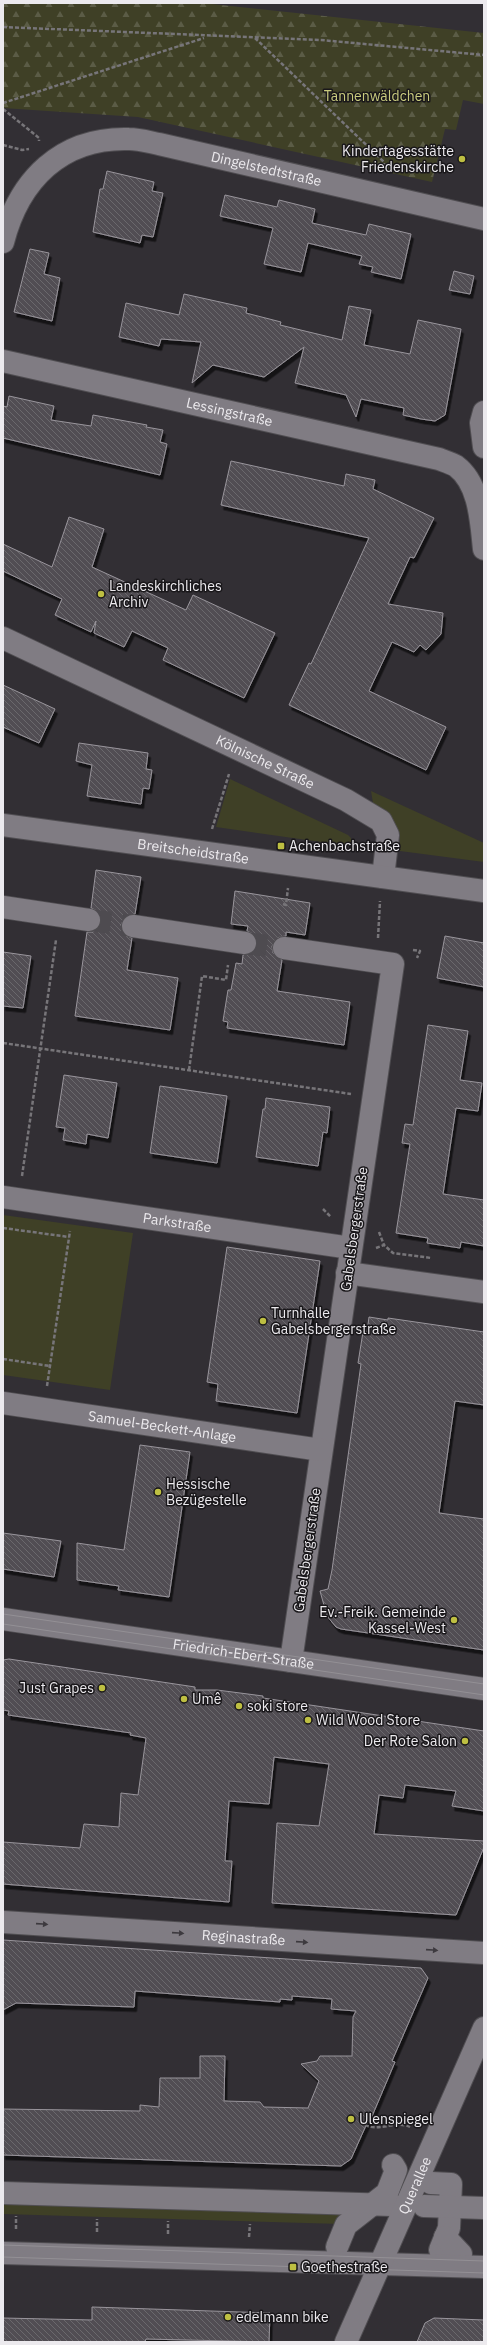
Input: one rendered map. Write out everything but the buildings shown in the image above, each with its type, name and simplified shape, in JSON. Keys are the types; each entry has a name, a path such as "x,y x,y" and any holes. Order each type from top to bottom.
{"street":[{"name":"Dingelstedtstraße","path":"3,242 10,217 25,192 50,162 68,151 87,144 110,139 130,139 159,144 484,220"},
{"name":"Lessingstraße","path":"3,361 439,459 456,466 467,477 476,497 484,549"},
{"path":"484,412 482,423 484,447"},
{"name":"Kölnische Straße","path":"3,638 346,800 381,821 388,835 383,877"},
{"name":"Breitscheidstraße","path":"3,825 383,877"},
{"path":"383,877 484,891"},
{"path":"3,907 89,920"},
{"path":"133,926 239,942"},
{"name":"Gabelsbergerstraße","path":"284,948 393,964 290,1661"},
{"name":"Parkstraße","path":"11,1198 352,1244"},
{"path":"348,1273 484,1292"},
{"name":"Samuel-Beckett-Anlage","path":"3,1403 321,1450"},
{"name":"Friedrich-Ebert-Straße","path":"3,1619 484,1689"},
{"name":"Reginastraße","path":"3,1922 484,1953"},
{"name":"Querallee","path":"346,2342 484,2028"},
{"path":"336,2246 346,2225 381,2205 395,2176"},
{"path":"446,2178 450,2207 449,2228 443,2243 461,2254"},
{"path":"3,2193 381,2205"},
{"path":"424,2206 484,2208"},
{"path":"3,2253 484,2267"}],"path":[{"path":"3,27 206,37 321,40 484,55"},
{"path":"3,103 206,37"},
{"path":"255,38 384,162 384,174"},
{"path":"3,109 39,138"},
{"path":"3,145 22,150 34,148"},
{"path":"212,830 229,774"},
{"path":"283,904 286,905 287,894"},
{"path":"11,1198 41,1048 60,916"},
{"path":"189,1070 202,976 226,980 239,942"},
{"path":"3,1043 373,1097"},
{"path":"323,1209 352,1244 367,1249 384,1245 393,1253 438,1260"},
{"path":"47,1387 71,1225"},
{"path":"3,1228 69,1237"},
{"path":"3,1359 50,1366"},
{"path":"365,2125 373,2128 405,2125 410,2127"}],"green space":[{"name":"Tannenwäldchen","path":"3,3 203,3 484,33 484,104 463,100 456,130 445,129 432,182 138,117 3,108"},
{"path":"230,779 348,835 351,838 351,844 349,846 216,827"},
{"path":"371,791 484,843 484,862 400,851 399,835 394,822 386,812 373,803"},
{"path":"3,1215 133,1233 110,1390 3,1375"},
{"path":"3,2202 342,2212 341,2224 3,2214"}],"tunnel":[{"path":"89,920 133,926"},
{"path":"245,943 284,948"}],"tram line":[{"path":"3,1614 484,1684"},
{"path":"3,1624 484,1695"},
{"path":"3,2245 484,2261"},
{"path":"3,2257 484,2273"}],"place":[{"name":"Kindertagesstätte Friedenskirche","path":"462,159"},
{"name":"Landeskirchliches Archiv","path":"101,594"},
{"name":"Achenbachstraße","path":"281,846"},
{"name":"Turnhalle Gabelsbergerstraße","path":"263,1321"},
{"name":"Hessische Bezügestelle","path":"158,1492"},
{"name":"Ev.-Freik. Gemeinde Kassel-West","path":"454,1620"},
{"name":"Just Grapes","path":"102,1688"},
{"name":"Umê","path":"184,1699"},
{"name":"soki store","path":"239,1706"},
{"name":"Wild Wood Store","path":"308,1720"},
{"name":"Der Rote Salon","path":"465,1741"},
{"name":"Ulenspiegel","path":"351,2119"},
{"name":"Goethestraße","path":"293,2267"},
{"name":"edelmann bike","path":"228,2317"}]}
